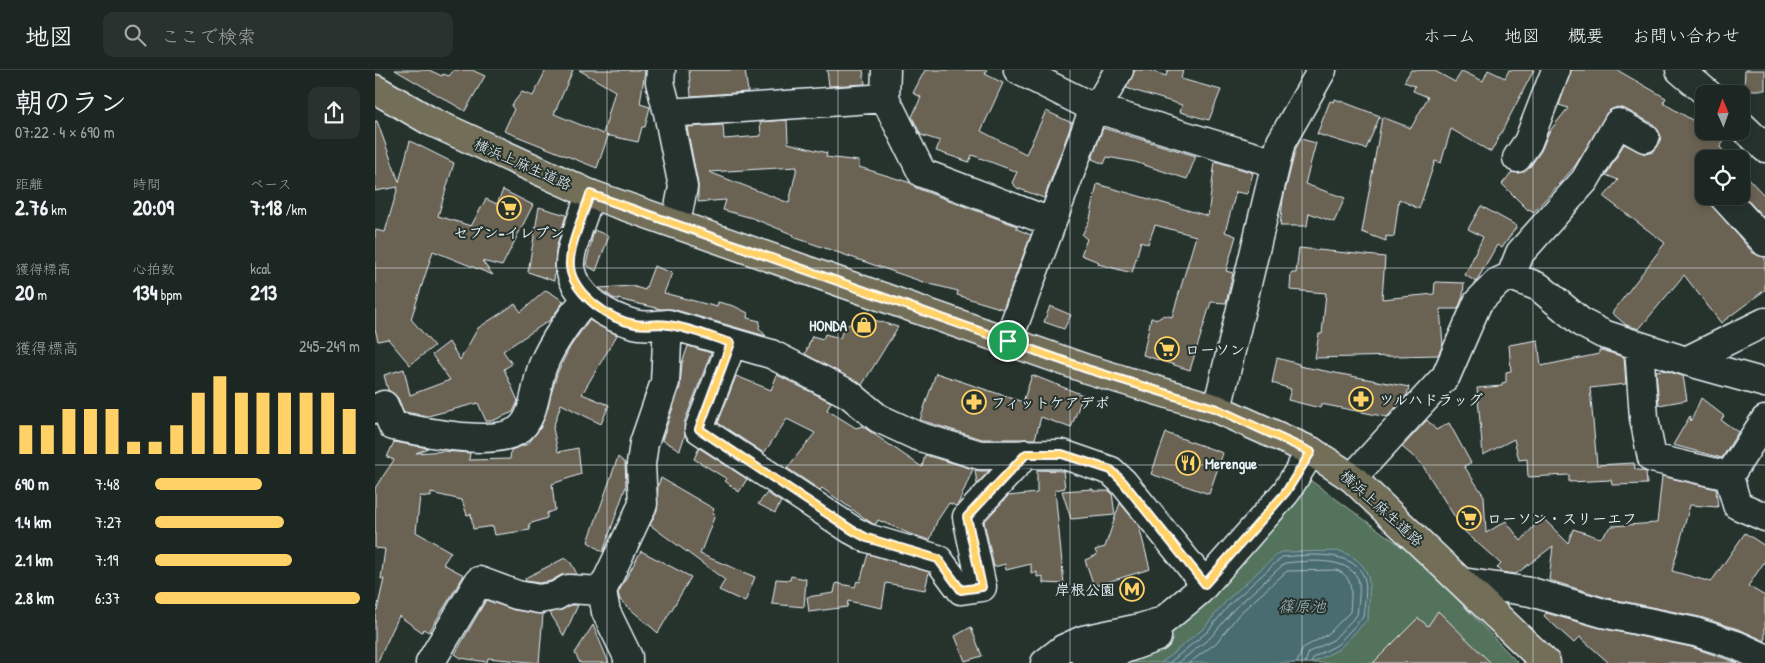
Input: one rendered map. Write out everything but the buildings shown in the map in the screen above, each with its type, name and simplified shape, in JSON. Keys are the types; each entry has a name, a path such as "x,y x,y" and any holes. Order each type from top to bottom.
{"main road":[{"name":"横浜上麻生道路","path":"377,93 430,121 590,194 1087,369 1217,409 1311,452 1352,478 1546,663"}],"street":[{"path":"661,70 660,82 669,113 683,187 676,224"},
{"path":"886,70 885,98 922,173 1051,222"},
{"path":"1018,70 1094,108 1275,163"},
{"path":"1008,341 1094,108 1119,70"},
{"path":"1217,409 1281,142 1322,70"},
{"path":"1517,158 1528,142 1556,70"},
{"path":"1680,70 1698,85"},
{"path":"669,113 885,98"},
{"path":"1352,478 1446,376 1478,302 1498,282 1511,276 1520,253 1585,180 1617,123 1645,138"},
{"path":"1750,134 1765,148"},
{"path":"590,194 573,247 570,267 577,289 587,298 633,324 651,326 668,324 780,358 849,394 877,418 917,436 979,454 1062,454 1111,470 1123,482 1205,584"},
{"path":"1731,205 1765,242"},
{"path":"1511,276 1539,287 1582,324 1603,334 1639,347 1765,383"},
{"path":"381,426 459,438 502,436 518,430 532,411 543,365 573,314 587,298"},
{"path":"1686,361 1765,322"},
{"path":"628,663 628,657 606,612 602,590 643,504 641,464 644,443 665,382 668,324"},
{"path":"731,343 699,429 852,530 867,538 938,559 961,590 982,587 967,517 1026,454"},
{"path":"1639,347 1644,418 1652,458 1729,476"},
{"path":"1765,420 1729,476 1737,505 1765,517"},
{"path":"1045,663 1063,649 1083,640 1141,628 1163,621 1205,584 1286,492 1311,452"},
{"path":"1086,663 1109,658 1151,641 1174,628 1198,610 1270,532"},
{"path":"430,663 479,581 517,595 539,599 556,596 568,590 602,590"},
{"path":"1462,582 1531,592 1603,613 1695,632 1737,645 1765,658"}],"green space":[{"name":"岸根公園","path":"1310,480 1420,560 1518,663 1058,663 1199,601"}],"water":[{"name":"篠原池","path":"1340,551 1360,563 1365,570 1368,578 1369,596 1368,619 1339,649 1312,663 1161,663 1204,628 1227,600 1280,552"}],"place":[{"name":"セブン-イレブン","path":"509,208"},
{"name":"HONDA","path":"864,325"},
{"name":"ローソン","path":"1167,349"},
{"name":"ツルハドラッグ","path":"1361,399"},
{"name":"フィットケアデポ","path":"974,402"},
{"name":"Merengue","path":"1188,463"},
{"name":"ローソン・スリーエフ","path":"1469,518"},
{"name":"岸根公園","path":"1132,589"}],"route":[{"path":"590,194 1008,341 1087,369 1217,409 1311,452 1286,492 1205,584 1123,482 1111,470 1062,454 1026,454 967,517 982,587 961,590 938,559 867,538 852,530 699,429 731,343 668,324 651,326 633,324 607,312 577,289 570,267 573,247 590,194"}]}
